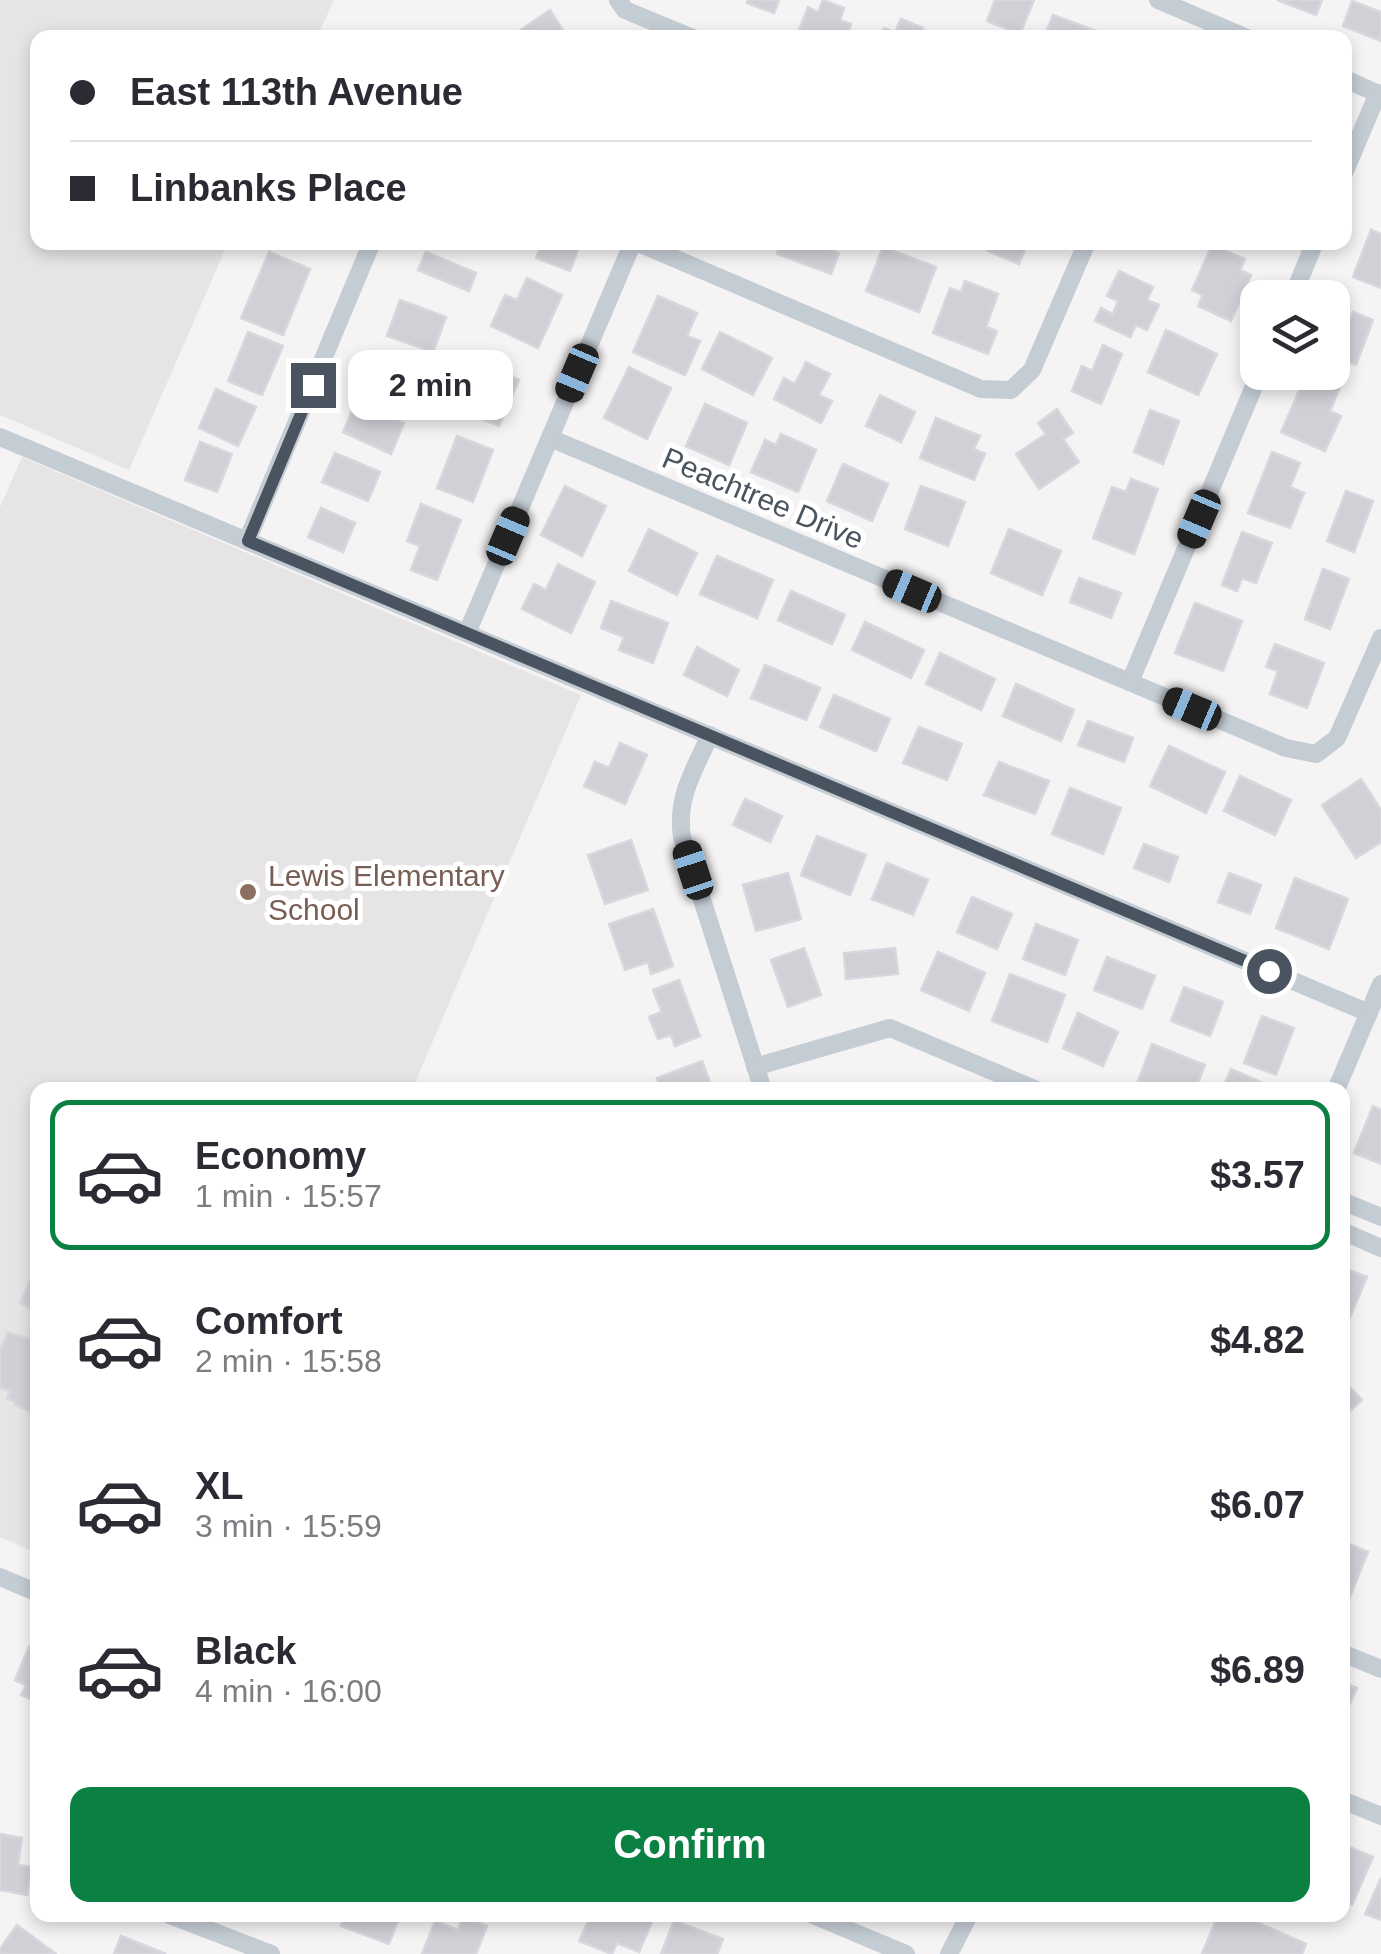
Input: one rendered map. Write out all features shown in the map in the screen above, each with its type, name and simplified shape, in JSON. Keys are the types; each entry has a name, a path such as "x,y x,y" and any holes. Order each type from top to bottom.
{"street":[{"path":"618,0 625,10 674,30"},
{"path":"1158,0 1227,30"},
{"path":"1352,82 1379,94 1352,155"},
{"path":"248,541 369,250"},
{"path":"467,633 631,250"},
{"path":"653,250 981,389 1011,390 1032,370 1083,250"},
{"path":"1299,280 1312,250"},
{"path":"1130,682 1252,390"},
{"path":"0,437 1369,1012"},
{"name":"Peachtree Drive","path":"550,438 1286,748 1316,754 1338,738 1381,638"},
{"path":"710,735 680,802 679,817 760,1082"},
{"path":"1339,1082 1381,984"},
{"path":"755,1067 890,1028 1018,1082"},
{"path":"1350,1204 1381,1218"},
{"path":"1350,1235 1381,1248"},
{"path":"0,1577 30,1590"},
{"path":"1350,1656 1381,1669"},
{"path":"1350,1803 1381,1816"},
{"path":"188,1922 271,1954"},
{"path":"830,1922 906,1954"},
{"path":"949,1954 965,1922"}],"shaded area":[{"path":"0,0 334,0 320,30 30,30 30,250 225,250 129,470 0,415"},
{"name":"Lewis Elementary School","path":"22,457 581,695 415,1082 30,1082 30,1550 0,1537 0,507"}],"building":[{"path":"779,0 774,13 747,3"},
{"path":"823,0 844,8 840,20 851,24 849,30 799,30 808,7 818,12"},
{"path":"995,0 1034,0 1022,30 987,21"},
{"path":"1277,0 1322,0 1316,15"},
{"path":"1352,1 1381,12 1381,41 1343,26"},
{"path":"550,10 563,30 521,30"},
{"path":"1053,15 1093,30 1047,30"},
{"path":"901,19 923,28 922,30 896,30"},
{"path":"1371,230 1381,234 1381,288 1353,277"},
{"path":"539,250 578,250 570,271 536,258"},
{"path":"778,250 839,253 831,274 777,254"},
{"path":"882,250 936,267 919,312 866,291"},
{"path":"988,250 1025,250 1019,264"},
{"path":"1210,250 1224,250 1245,259 1240,270 1251,275 1249,280 1240,280 1240,300 1231,321 1198,306 1203,295 1192,290"},
{"path":"269,252 310,269 283,335 241,318"},
{"path":"426,252 476,273 469,291 418,270"},
{"path":"1119,271 1153,287 1147,300 1159,305 1147,330 1136,325 1130,337 1095,321 1101,308 1113,314 1118,301 1107,296"},
{"path":"527,278 562,295 538,348 491,326 505,295 517,300"},
{"path":"965,281 998,294 986,327 997,331 988,354 933,333 950,288 961,292"},
{"path":"658,296 697,313 687,336 700,341 685,375 633,352"},
{"path":"400,300 446,317 433,352 387,336"},
{"path":"1353,312 1373,320 1356,365 1350,363"},
{"path":"1166,330 1217,354 1198,395 1148,372"},
{"path":"248,332 283,346 262,395 228,381"},
{"path":"720,332 772,358 753,395 702,369"},
{"path":"1103,345 1122,354 1101,404 1072,391 1082,366 1092,371"},
{"path":"373,351 422,370 411,395 363,376"},
{"path":"806,362 830,374 819,395 832,401 821,423 774,399 784,378 795,384"},
{"path":"483,364 519,380 499,426 464,411"},
{"path":"629,367 671,388 647,439 604,418"},
{"path":"216,389 256,407 238,446 199,428"},
{"path":"1300,390 1339,390 1330,411 1341,416 1325,451 1281,432"},
{"path":"880,395 915,412 901,442 866,426"},
{"path":"356,402 404,423 391,454 343,432"},
{"path":"705,404 747,423 729,465 686,446"},
{"path":"1057,409 1073,433 1063,439 1079,462 1039,489 1016,454 1046,434 1038,423"},
{"path":"1150,410 1179,421 1163,464 1134,452"},
{"path":"936,418 980,436 974,449 985,454 974,480 920,458"},
{"path":"781,434 816,450 798,492 751,472 765,440 776,445"},
{"path":"457,436 493,450 473,502 437,488"},
{"path":"200,442 232,454 217,492 185,480"},
{"path":"1272,452 1300,463 1290,487 1304,493 1290,528 1248,513"},
{"path":"335,453 380,472 368,501 322,482"},
{"path":"843,464 888,484 872,521 827,501"},
{"path":"1131,479 1158,489 1134,554 1093,538 1112,487 1126,492"},
{"path":"565,486 606,506 582,556 541,535"},
{"path":"921,486 965,502 948,546 905,529"},
{"path":"1346,491 1373,501 1354,552 1327,541"},
{"path":"421,504 461,520 437,580 411,570 420,546 407,541"},
{"path":"321,508 355,523 343,552 308,537"},
{"path":"649,529 697,553 677,595 629,571"},
{"path":"1009,529 1061,551 1042,595 991,573"},
{"path":"1242,532 1272,543 1256,583 1242,578 1237,591 1222,585"},
{"path":"717,556 773,580 757,618 700,594"},
{"path":"558,564 595,582 571,633 522,609 534,584 546,590"},
{"path":"1323,569 1349,579 1330,629 1305,619"},
{"path":"1079,578 1121,593 1111,618 1070,602"},
{"path":"791,591 845,615 832,644 778,620"},
{"path":"611,601 668,623 653,663 619,650 624,637 601,628"},
{"path":"1195,603 1242,621 1223,671 1175,653"},
{"path":"865,622 924,650 911,678 852,650"},
{"path":"1275,644 1324,663 1307,708 1270,694 1278,671 1266,667"},
{"path":"697,647 739,670 727,696 684,675"},
{"path":"940,653 995,679 981,710 926,684"},
{"path":"765,665 820,688 806,720 751,698"},
{"path":"1016,684 1074,710 1061,741 1003,716"},
{"path":"834,695 890,719 876,751 820,727"},
{"path":"1088,721 1133,738 1124,762 1078,745"},
{"path":"919,727 962,744 947,780 903,763"},
{"path":"620,743 647,755 625,804 584,786 595,762 609,768"},
{"path":"1169,746 1225,772 1206,813 1150,786"},
{"path":"999,762 1049,781 1035,814 984,795"},
{"path":"1240,776 1291,800 1275,835 1224,811"},
{"path":"1361,779 1381,810 1381,842 1356,858 1322,805"},
{"path":"1070,788 1121,808 1103,854 1052,834"},
{"path":"745,799 782,816 770,842 733,825"},
{"path":"817,836 866,855 850,895 801,875"},
{"path":"631,840 648,890 605,904 588,855"},
{"path":"1144,844 1178,857 1169,882 1134,868"},
{"path":"887,863 928,880 913,915 872,899"},
{"path":"788,873 801,919 756,931 743,885"},
{"path":"1229,873 1261,885 1250,914 1218,902"},
{"path":"1295,878 1348,899 1329,949 1276,928"},
{"path":"972,897 1012,914 997,949 957,932"},
{"path":"653,909 673,966 651,974 648,962 625,970 609,924"},
{"path":"1036,924 1078,940 1065,975 1023,959"},
{"path":"804,948 821,995 788,1007 771,960"},
{"path":"895,948 898,974 846,979 844,953"},
{"path":"938,952 985,973 969,1011 921,990"},
{"path":"1107,957 1155,976 1142,1009 1094,990"},
{"path":"1010,974 1065,995 1047,1042 992,1021"},
{"path":"679,980 700,1036 675,1046 671,1035 658,1039 649,1017 662,1012 653,990"},
{"path":"1184,987 1223,1002 1210,1036 1171,1021"},
{"path":"1078,1013 1118,1032 1103,1066 1063,1048"},
{"path":"1262,1016 1294,1028 1276,1075 1244,1063"},
{"path":"1152,1044 1205,1065 1198,1082 1138,1081"},
{"path":"702,1061 710,1082 658,1082 657,1078"},
{"path":"1231,1069 1260,1082 1225,1082"},
{"path":"1373,1106 1381,1110 1381,1164 1354,1153"},
{"path":"1350,1270 1367,1277 1350,1317"},
{"path":"30,1280 30,1309 20,1303"},
{"path":"8,1332 30,1339 30,1412 15,1405 7,1398 10,1391 0,1387 0,1351"},
{"path":"1350,1387 1362,1400 1350,1411"},
{"path":"1350,1544 1368,1552 1350,1597"},
{"path":"29,1647 30,1699 21,1695 26,1685 15,1680"},
{"path":"1350,1685 1357,1688 1350,1703"},
{"path":"0,1834 22,1838 18,1865 30,1867 27,1895 0,1890"},
{"path":"1350,1847 1373,1857 1350,1904"},
{"path":"1381,1878 1381,1920 1365,1914"},
{"path":"342,1922 397,1922 389,1944 341,1926"},
{"path":"435,1922 458,1930 461,1922 487,1926 476,1954 422,1954"},
{"path":"588,1922 652,1922 639,1952 617,1943 612,1954 579,1941"},
{"path":"674,1922 723,1939 717,1954 661,1954"},
{"path":"1215,1922 1257,1922 1306,1944 1302,1954 1202,1954"},
{"path":"17,1925 56,1954 0,1954"},
{"path":"121,1936 166,1954 114,1954"}],"place":[{"name":"Lewis Elementary School","path":"248,892"}],"route":[{"path":"313,385 248,541 1269,971"}]}
